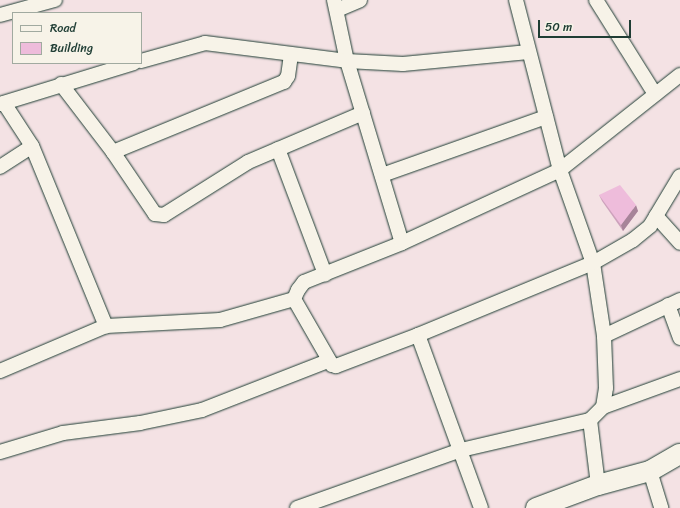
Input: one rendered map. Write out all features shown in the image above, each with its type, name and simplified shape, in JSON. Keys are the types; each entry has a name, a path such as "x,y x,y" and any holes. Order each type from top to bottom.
{"street":[{"path":"0,15 26,4 55,0"},
{"path":"360,0 336,5 347,61 402,243"},
{"path":"516,0 528,52 560,170 593,263 604,336 606,388 603,407"},
{"path":"596,0 656,94"},
{"path":"142,61 204,43 347,61 403,64 528,52"},
{"path":"113,152 284,82 288,76 291,54"},
{"path":"106,326 32,146 2,103 131,64"},
{"path":"0,371 106,326 220,320 294,300 304,282 402,243 560,170 680,75"},
{"path":"62,84 113,152 149,208 155,214 164,215 248,162 362,113"},
{"path":"382,175 546,117"},
{"path":"0,167 32,146"},
{"path":"278,149 325,274"},
{"path":"294,300 328,361 336,366 418,335 593,263 633,240 650,226 680,176"},
{"path":"656,216 680,243"},
{"path":"604,336 674,302 680,338"},
{"path":"418,335 481,508"},
{"path":"0,452 63,434 140,422 202,410 328,361"},
{"path":"297,508 461,450 590,420 603,407 680,379"},
{"path":"590,420 598,486"},
{"path":"536,508 598,486 650,471 680,454"},
{"path":"650,471 661,508"}],"building":[{"path":"620,185 636,205 621,225 599,195"}]}
